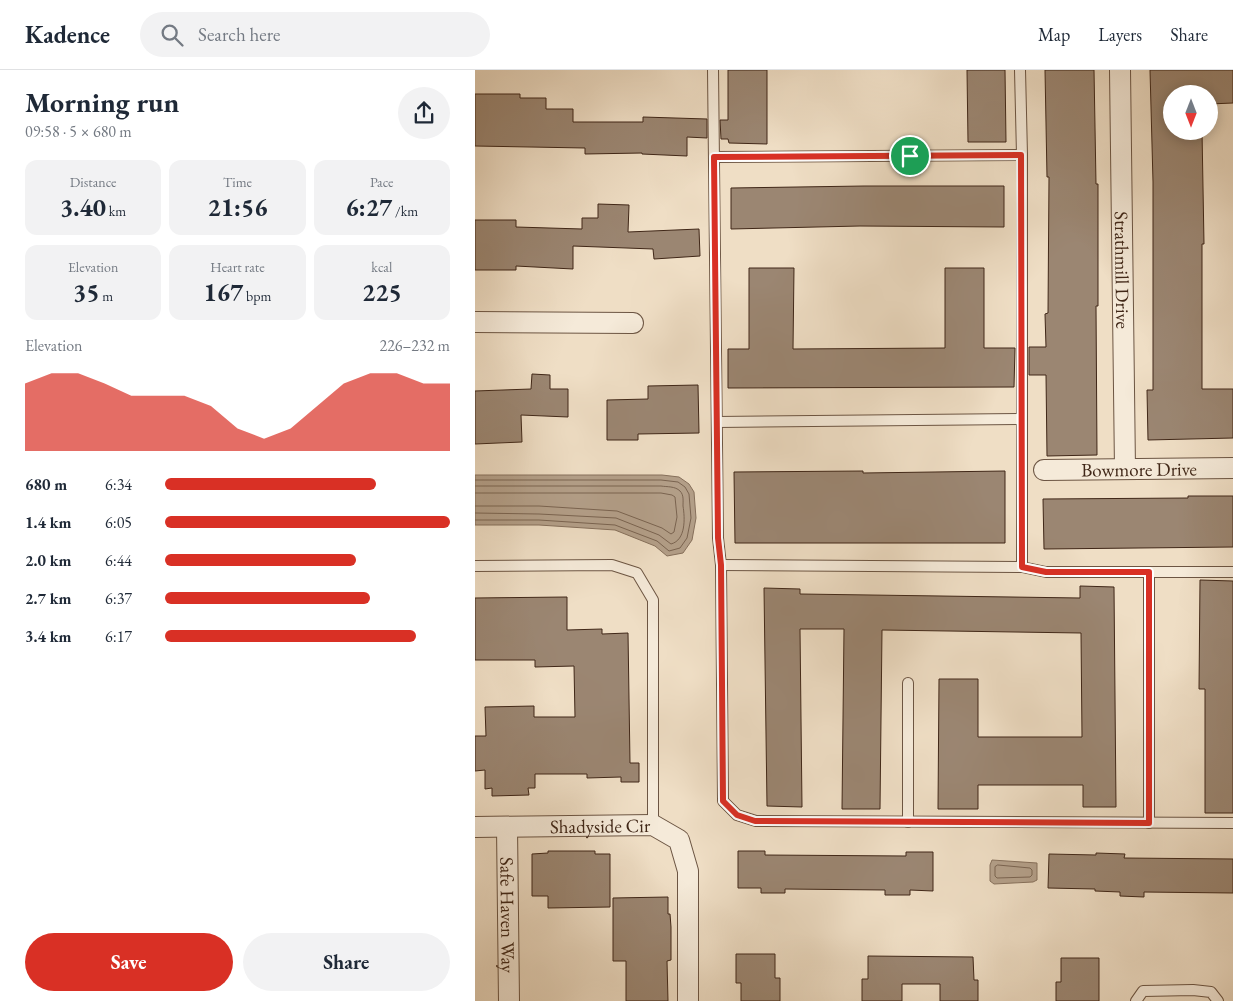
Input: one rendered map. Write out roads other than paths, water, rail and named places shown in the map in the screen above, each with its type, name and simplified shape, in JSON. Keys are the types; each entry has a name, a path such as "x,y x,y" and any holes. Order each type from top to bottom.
{"street":[{"name":"Strathmill Drive","path":"1120,70 1125,469"},
{"path":"475,322 633,323"},
{"name":"Bowmore Drive","path":"1044,470 1233,468"},
{"name":"Shadyside Cir","path":"475,827 653,825 679,840 688,871 688,1001"},
{"name":"Safe Haven Way","path":"507,828 509,1001"}],"lane":[{"path":"713,70 723,801 737,815 755,821 1233,823"},
{"path":"1020,70 1022,567"},
{"path":"714,157 1021,155"},
{"path":"717,422 1022,419"},
{"path":"475,566 612,565 637,574 653,600 653,825"},
{"path":"721,565 1022,567 1046,572 1233,572"},
{"path":"1149,572 1149,823"},
{"path":"908,683 908,822"},
{"path":"1136,1001 1143,991 1193,990 1211,992 1218,1001"}],"water":[{"path":"475,475 662,475 679,477 689,484 694,492 696,518 692,540 683,553 667,556 655,546 615,530 539,525 475,525"},
{"path":"992,860 1037,863 1037,880 1033,882 994,884 990,881 990,865"}]}
